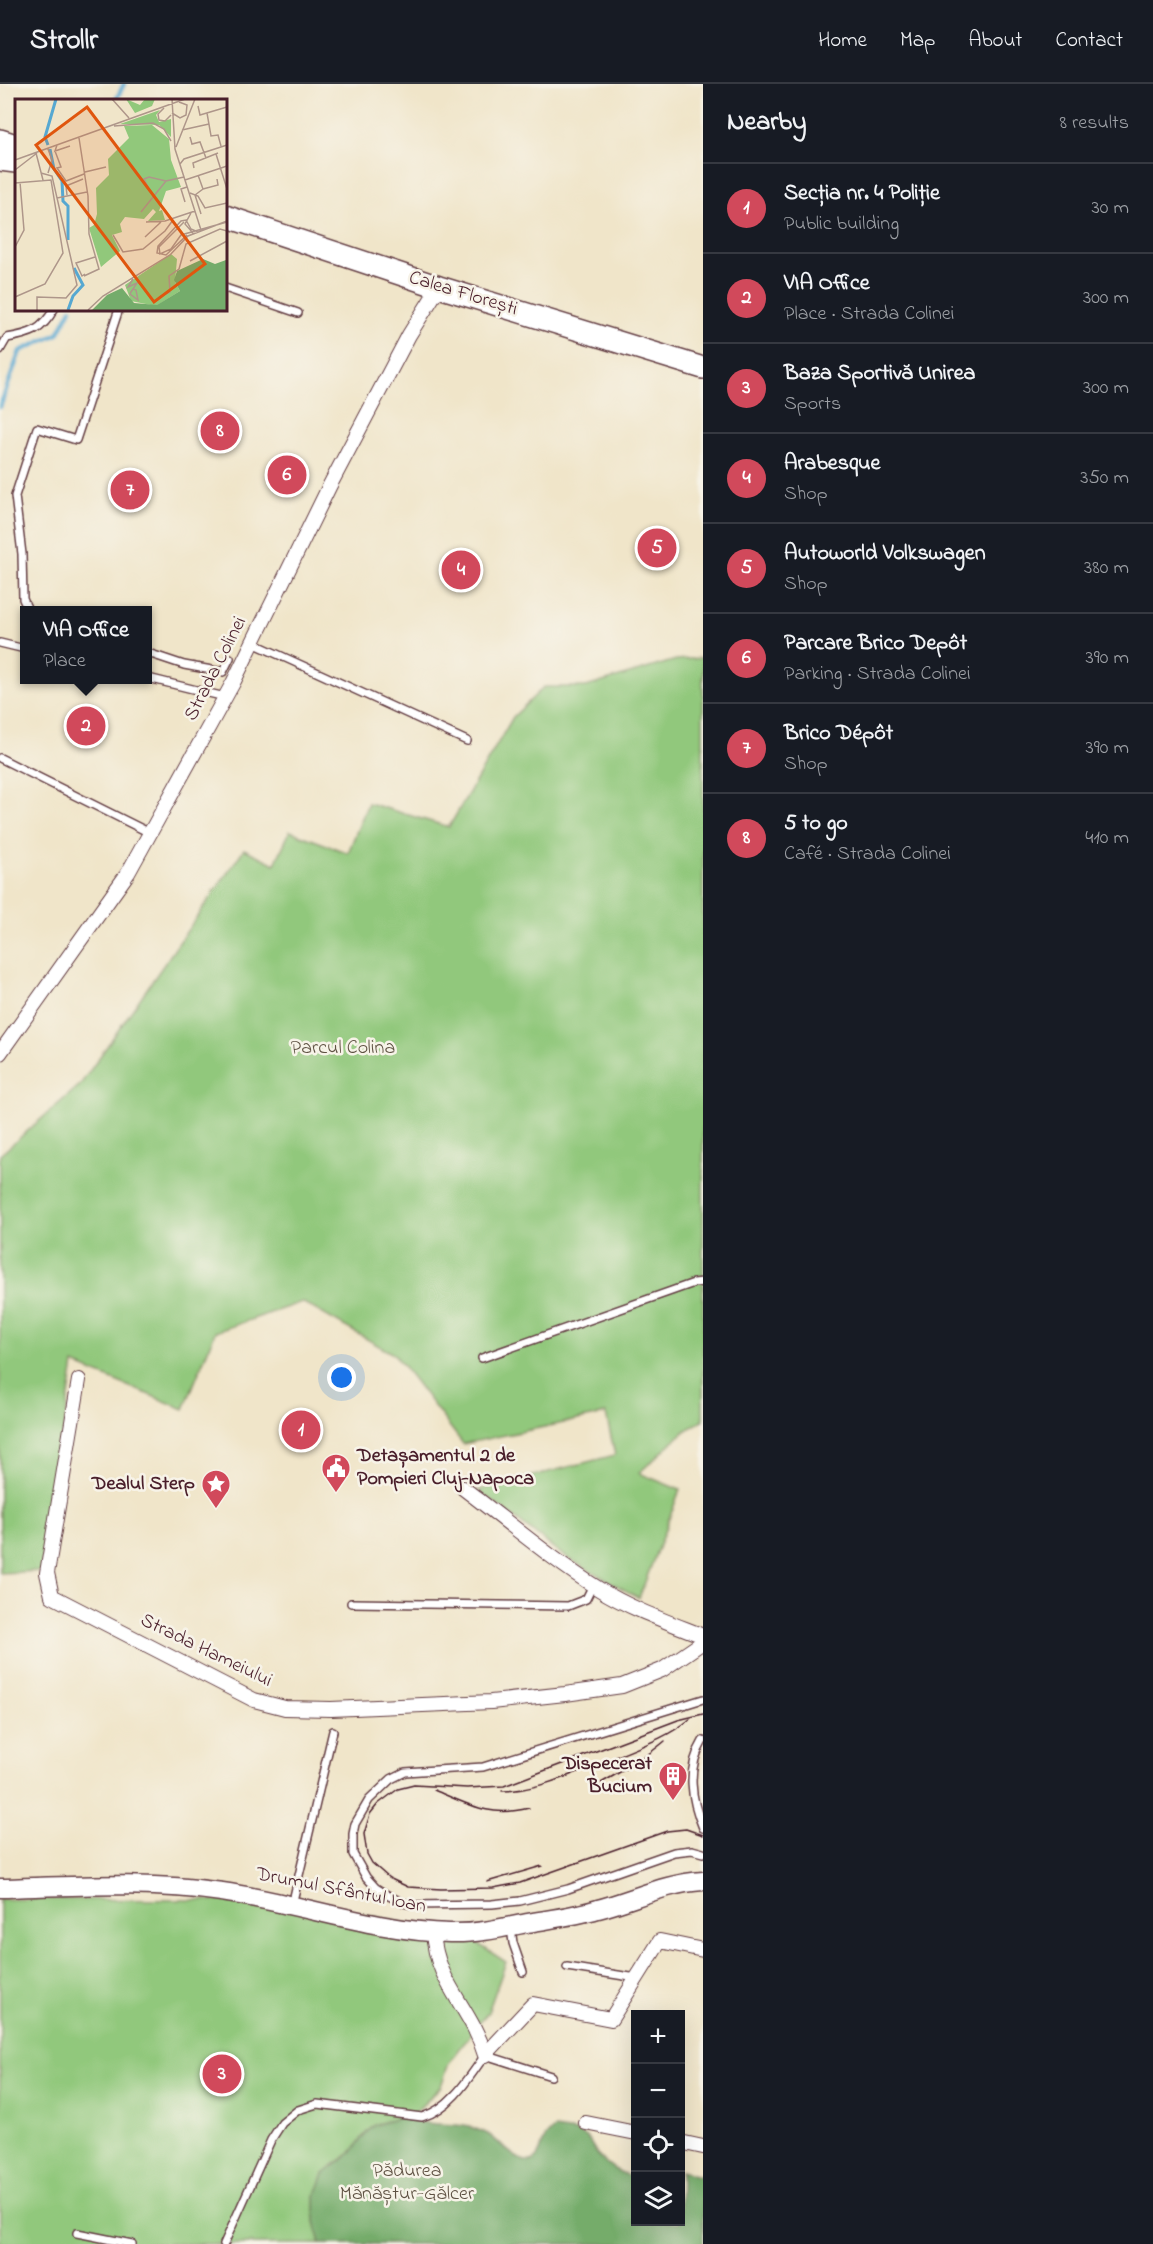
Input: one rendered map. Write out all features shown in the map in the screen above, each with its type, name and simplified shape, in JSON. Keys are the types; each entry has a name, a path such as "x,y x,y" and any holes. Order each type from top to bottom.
{"main road":[{"path":"0,140 15,145"},
{"path":"0,160 15,162"},
{"name":"Calea Florești","path":"229,219 439,287 703,368"},
{"name":"Drumul Sfântul Ioan","path":"0,1888 87,1885 220,1892 412,1931 466,1932 597,1910 676,1885 703,1881"}],"street":[{"name":"Strada Colinei","path":"0,1053 128,873 225,697 341,464 409,335 439,287"},
{"name":"Strada Hameiului","path":"79,1380 47,1573 52,1596 254,1700 285,1708 332,1709 491,1702 565,1694 622,1686 662,1670 703,1642"},
{"path":"463,1488 593,1585 631,1606 703,1636"},
{"path":"433,1932 435,1953 443,1976 473,2023 485,2055 532,2004 611,2019 660,1941 703,1950"},
{"path":"586,2123 631,2132"},
{"path":"685,2143 703,2147"}],"lane":[{"path":"226,288 298,313"},
{"path":"0,350 7,338 31,334 49,318 53,310"},
{"path":"26,606 23,599 22,554 15,496 37,428 76,440 119,310"},
{"path":"0,643 20,648"},
{"path":"253,643 467,741"},
{"path":"152,655 184,665 223,672 230,658"},
{"path":"152,679 225,697"},
{"path":"0,758 150,833"},
{"path":"482,1358 694,1283 703,1282"},
{"path":"351,1603 568,1606 586,1599 593,1585"},
{"path":"703,1699 483,1767 405,1772 391,1779 369,1800 355,1824 352,1844 357,1865 376,1888 404,1903 438,1905 520,1901 568,1889 674,1851 703,1852"},
{"path":"292,1905 333,1731"},
{"path":"703,1741 692,1763 692,1776 698,1815 703,1828"},
{"path":"511,1926 513,1942 523,1972"},
{"path":"567,1967 637,1978"},
{"path":"224,2244 271,2140 282,2123 298,2110 317,2104 422,2117 434,2114 468,2079 485,2055 551,2076"},
{"path":"77,2233 132,2244"}],"green space":[{"name":"Parcul Colina","path":"703,658 703,1420 685,1431 639,1473 680,1490 639,1598 564,1556 478,1490 615,1455 606,1414 463,1444 395,1355 302,1302 215,1332 184,1409 74,1364 41,1571 0,1573 0,1155 80,1085 244,849 275,864 290,831 348,853 368,803 449,827 513,717 544,687 586,687 676,660"},
{"path":"0,1899 205,1900 335,1908 466,1936 506,1962 488,2012 449,2063 441,2086 409,2119 386,2121 375,2125 351,2153 332,2166 315,2197 315,2221 320,2244 0,2244"},
{"name":"Pădurea Mănăștur-Gălcer","path":"398,2118 471,2127 488,2134 510,2153 529,2161 536,2158 545,2139 554,2129 577,2132 587,2137 597,2154 605,2162 631,2177 631,2226 685,2226 685,2172 703,2177 703,2244 320,2244 315,2221 315,2197 324,2174 351,2153 375,2125"}],"waterway":[{"path":"116,99 124,84"},
{"path":"0,407 20,351 58,334 70,310"}],"tram line":[{"path":"703,1714 678,1720 504,1786 467,1788 414,1785 398,1789 378,1804 370,1814 364,1834 367,1854 372,1863 389,1878 408,1887 441,1889 493,1888 520,1883 667,1831 686,1829 703,1835"},
{"path":"502,1791 529,1788 569,1776 650,1742 690,1719"},
{"path":"601,1783 665,1741"},
{"path":"434,1790 491,1811 503,1812 529,1808"},
{"path":"487,1882 542,1866"}],"place":[{"name":"5 to go","path":"220,431"},
{"name":"Parcare Brico Depôt","path":"287,475"},
{"name":"Brico Dépôt","path":"130,490"},
{"name":"Autoworld Volkswagen","path":"657,548"},
{"name":"Arabesque","path":"461,570"},
{"name":"VIA Office","path":"86,726"},
{"name":"Secția nr. 4 Poliție","path":"301,1430"},
{"name":"Detașamentul 2 de Pompieri Cluj-Napoca","path":"336,1494"},
{"name":"Dealul Sterp","path":"216,1510"},
{"name":"Dispecerat Bucium","path":"673,1802"},
{"name":"Baza Sportivă Unirea","path":"222,2074"}]}
